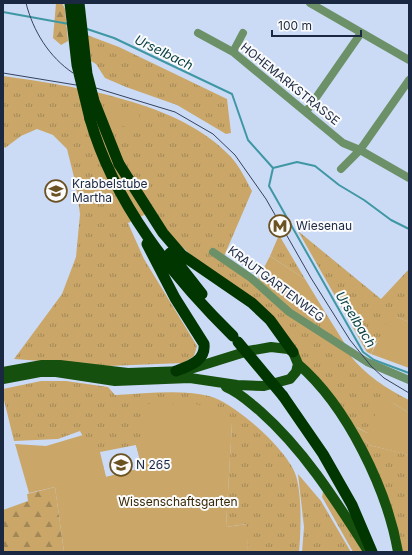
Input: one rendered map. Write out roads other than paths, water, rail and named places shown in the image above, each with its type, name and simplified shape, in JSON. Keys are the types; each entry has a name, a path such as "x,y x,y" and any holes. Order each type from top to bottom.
{"highway":[{"path":"70,3 77,65 95,137 111,174 139,211 182,281 205,308 235,339 283,396 310,432 348,498 372,552"},
{"path":"78,3 87,74 94,101 175,298 204,344 205,350 199,360 176,371"},
{"path":"139,211 163,233 182,255 252,303 270,320 293,352"}],"main road":[{"path":"3,372 54,364 128,373 176,371 196,368 227,356 262,348 283,348 293,352 298,364 311,376 360,446 382,495 398,552"},
{"path":"3,379 40,372 56,372 115,382 190,378 252,387 264,386 290,379 296,372 298,364"},
{"path":"213,381 234,390 276,426 306,459 325,484 369,552"}],"street":[{"path":"310,3 409,60"},
{"path":"233,52 243,33"},
{"path":"306,112 361,33"},
{"name":"HOHEMARKSTRASSE","path":"198,34 233,52 343,143 360,150 409,178"},
{"path":"341,169 360,150 409,80"},
{"path":"343,143 349,161"},
{"name":"KRAUTGARTENWEG","path":"213,252 251,278 289,312 380,369 409,380"}],"waterway":[{"name":"Urselbach","path":"3,12 69,24"},
{"name":"Urselbach","path":"87,29 114,38 232,94 248,140 273,168 297,162 315,166 339,185 364,200 391,220 409,229"},
{"name":"Urselbach","path":"273,168 269,186 363,352 374,360 409,373"}],"tram line":[{"path":"26,3 33,24 49,51 64,67 73,73"},
{"path":"3,73 76,85"},
{"path":"96,88 175,112 213,134 235,155 266,199 311,278 350,340 371,366 384,378 409,393"}],"place":[{"name":"Krabbelstube Martha","path":"56,191"},
{"name":"Wiesenau","path":"280,226"},
{"name":"N 265","path":"121,465"}],"park label":[{"name":"Wissenschaftsgarten","path":"178,502"}]}
